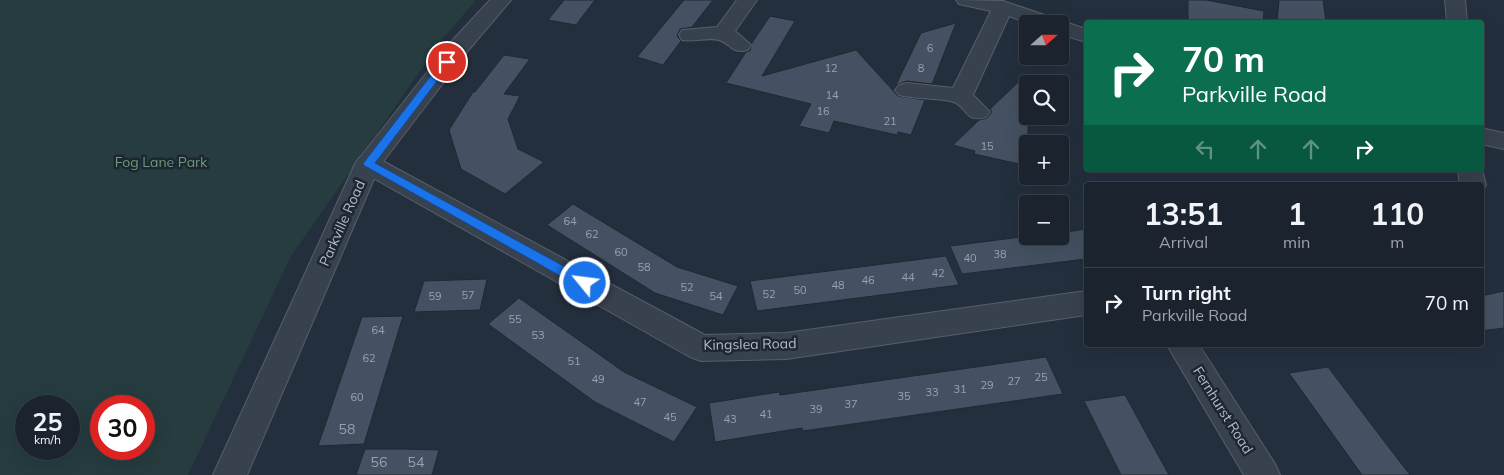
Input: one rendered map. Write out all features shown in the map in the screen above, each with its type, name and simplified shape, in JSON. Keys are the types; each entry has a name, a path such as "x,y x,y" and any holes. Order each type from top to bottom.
{"street":[{"name":"Parkville Road","path":"230,475 368,164 458,48 501,0"},
{"path":"690,35 731,39 747,0"},
{"path":"966,0 1003,8 1024,15"},
{"path":"1455,0 1457,20"},
{"path":"961,96 1003,8"},
{"path":"1069,30 1084,35"},
{"path":"907,90 961,96 978,112"},
{"path":"1484,137 1504,141"},
{"name":"Kingslea Road","path":"368,164 701,348 786,346 1084,303"},
{"name":"Fernhurst Road","path":"1183,347 1263,475"}],"green space":[{"name":"Fog Lane Park","path":"0,0 476,0 444,37 291,256 188,475 0,475"}],"building":[{"path":"564,0 595,0 576,25 548,20"},
{"path":"684,0 713,0 692,27 680,29 677,36 681,41 663,65 637,57"},
{"path":"1188,0 1206,0 1264,11 1263,20 1188,20"},
{"path":"1279,0 1323,0 1326,20 1277,20"},
{"path":"770,16 795,21 762,76 856,50 898,96 925,100 911,135 898,132 897,135 834,121 829,133 799,126 811,104 726,83 746,52 750,51 752,43"},
{"path":"956,23 932,84 907,81 896,85 921,33"},
{"path":"504,55 530,59 504,94 520,96 508,119 518,149 544,162 505,194 461,169 449,130 473,92 475,92"},
{"path":"1019,82 1019,125 1028,125 1028,135 1019,135 1019,164 974,154 975,151 953,145 979,120 987,118 992,112 990,109"},
{"path":"573,204 677,267 738,286 723,315 655,293 547,225"},
{"path":"1084,229 1084,259 962,274 950,246 1019,237 1019,245 1069,245 1069,232"},
{"path":"946,256 959,285 757,311 750,281"},
{"path":"487,279 480,310 414,312 424,281"},
{"path":"1504,291 1504,328 1484,331 1484,295"},
{"path":"519,298 624,372 697,407 674,442 595,402 488,324"},
{"path":"403,316 364,444 318,446 362,317"},
{"path":"1046,357 1063,394 803,431 802,428 715,442 709,403 779,392 780,395"},
{"path":"1328,367 1410,475 1362,475 1289,373"},
{"path":"1125,395 1169,475 1121,475 1084,401"},
{"path":"365,449 439,450 432,475 356,475"}],"route":[{"path":"447,62 368,164 585,283"}]}
